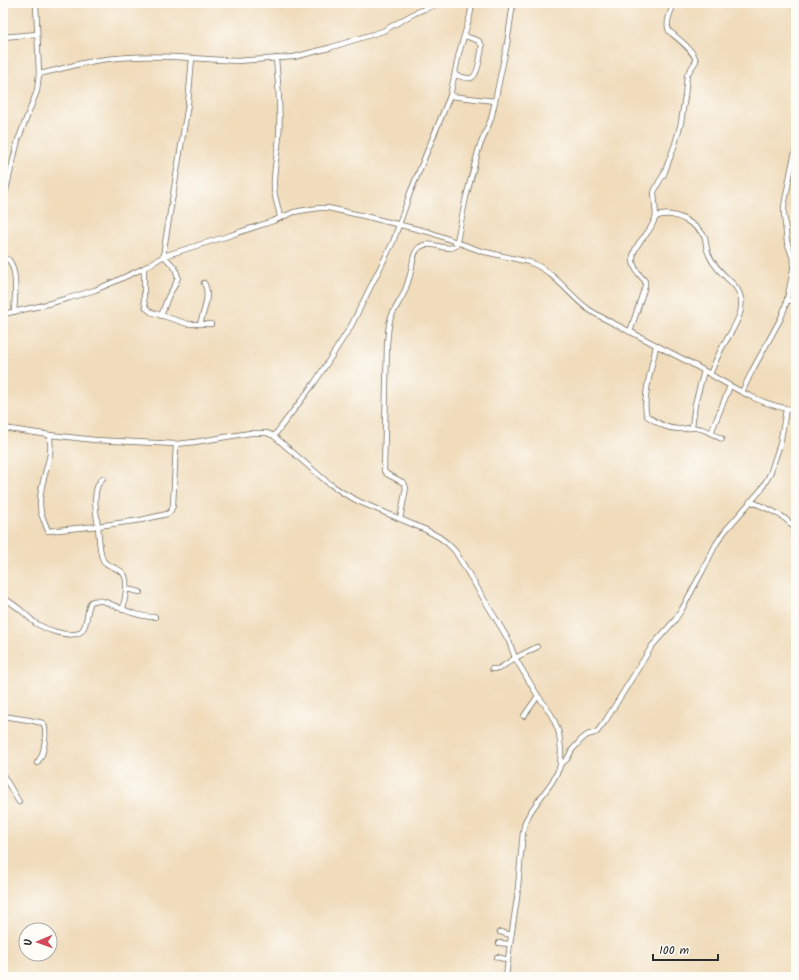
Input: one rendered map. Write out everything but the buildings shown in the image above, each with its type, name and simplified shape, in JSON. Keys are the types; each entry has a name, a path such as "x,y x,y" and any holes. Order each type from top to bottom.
{"street":[{"path":"3,202 18,140 37,91 39,74 36,3"},
{"path":"39,74 84,63 131,56 159,56 237,61 294,56 383,31 424,10 442,3"},
{"path":"274,436 315,382 351,326 393,242 410,193 450,96 472,3"},
{"path":"400,519 406,488 404,483 384,471 388,329 391,318 403,294 417,250 421,246 428,244 452,248 456,246 466,197 479,148 491,119 507,44 513,3"},
{"path":"630,332 645,286 645,281 636,272 632,258 638,245 650,229 656,217 654,192 664,174 675,144 681,123 687,75 696,61 691,52 668,31 668,22 674,3"},
{"path":"3,37 37,34"},
{"path":"455,75 471,78 474,77 477,70 482,46 479,41 465,36"},
{"path":"161,316 178,276 175,268 164,256 164,248 188,104 192,58"},
{"path":"276,58 279,136 273,178 280,218"},
{"path":"450,96 495,101"},
{"path":"742,392 781,318 787,301 794,261 787,242 784,206 796,148"},
{"path":"3,314 70,298 95,290 144,268 164,256 225,237 294,212 328,208 429,232 482,251 536,264 547,271 589,310 606,320 678,356 742,392 761,401 786,409 796,410"},
{"path":"656,217 671,215 681,218 700,230 712,260 735,286 740,294 742,307 737,323 710,374"},
{"path":"3,258 9,260 13,266 15,283 14,312"},
{"path":"144,268 144,304 146,308 161,316 188,324 211,324"},
{"path":"200,324 208,293 207,287 204,283"},
{"path":"787,301 796,300"},
{"path":"656,346 646,396 647,416 662,426 672,429 685,429 692,427 699,428 722,439"},
{"path":"692,427 695,404 704,371"},
{"path":"711,433 730,386"},
{"path":"560,765 567,759 572,750 581,740 587,735 597,732 606,720 652,646 675,620 682,609 716,544 750,501 761,490 770,474 780,444 786,409"},
{"path":"3,428 95,440 176,444 250,433 267,433 274,436 327,482 360,502 426,530 447,543 455,552 502,629 509,641 515,658 545,705 559,733 561,750 560,765 552,782 531,810 525,822 517,898 506,977"},
{"path":"50,435 51,446 43,480 40,502 42,515 48,531 141,520 170,512 173,506 176,444"},
{"path":"103,478 99,481 96,488 96,510 100,546 103,560 107,564 124,573 126,589 123,610"},
{"path":"750,501 779,514 796,531"},
{"path":"126,589 140,592"},
{"path":"3,598 17,607 37,624 60,633 80,633 87,617 91,602 94,601 106,602 123,610 139,615 155,617"},
{"path":"492,669 498,669 515,658 537,647"},
{"path":"524,716 538,696"},
{"path":"3,716 44,724 45,730 43,751 37,762"},
{"path":"3,775 19,802"},
{"path":"500,932 511,935"},
{"path":"499,942 510,944"},
{"path":"497,957 508,960"}]}
